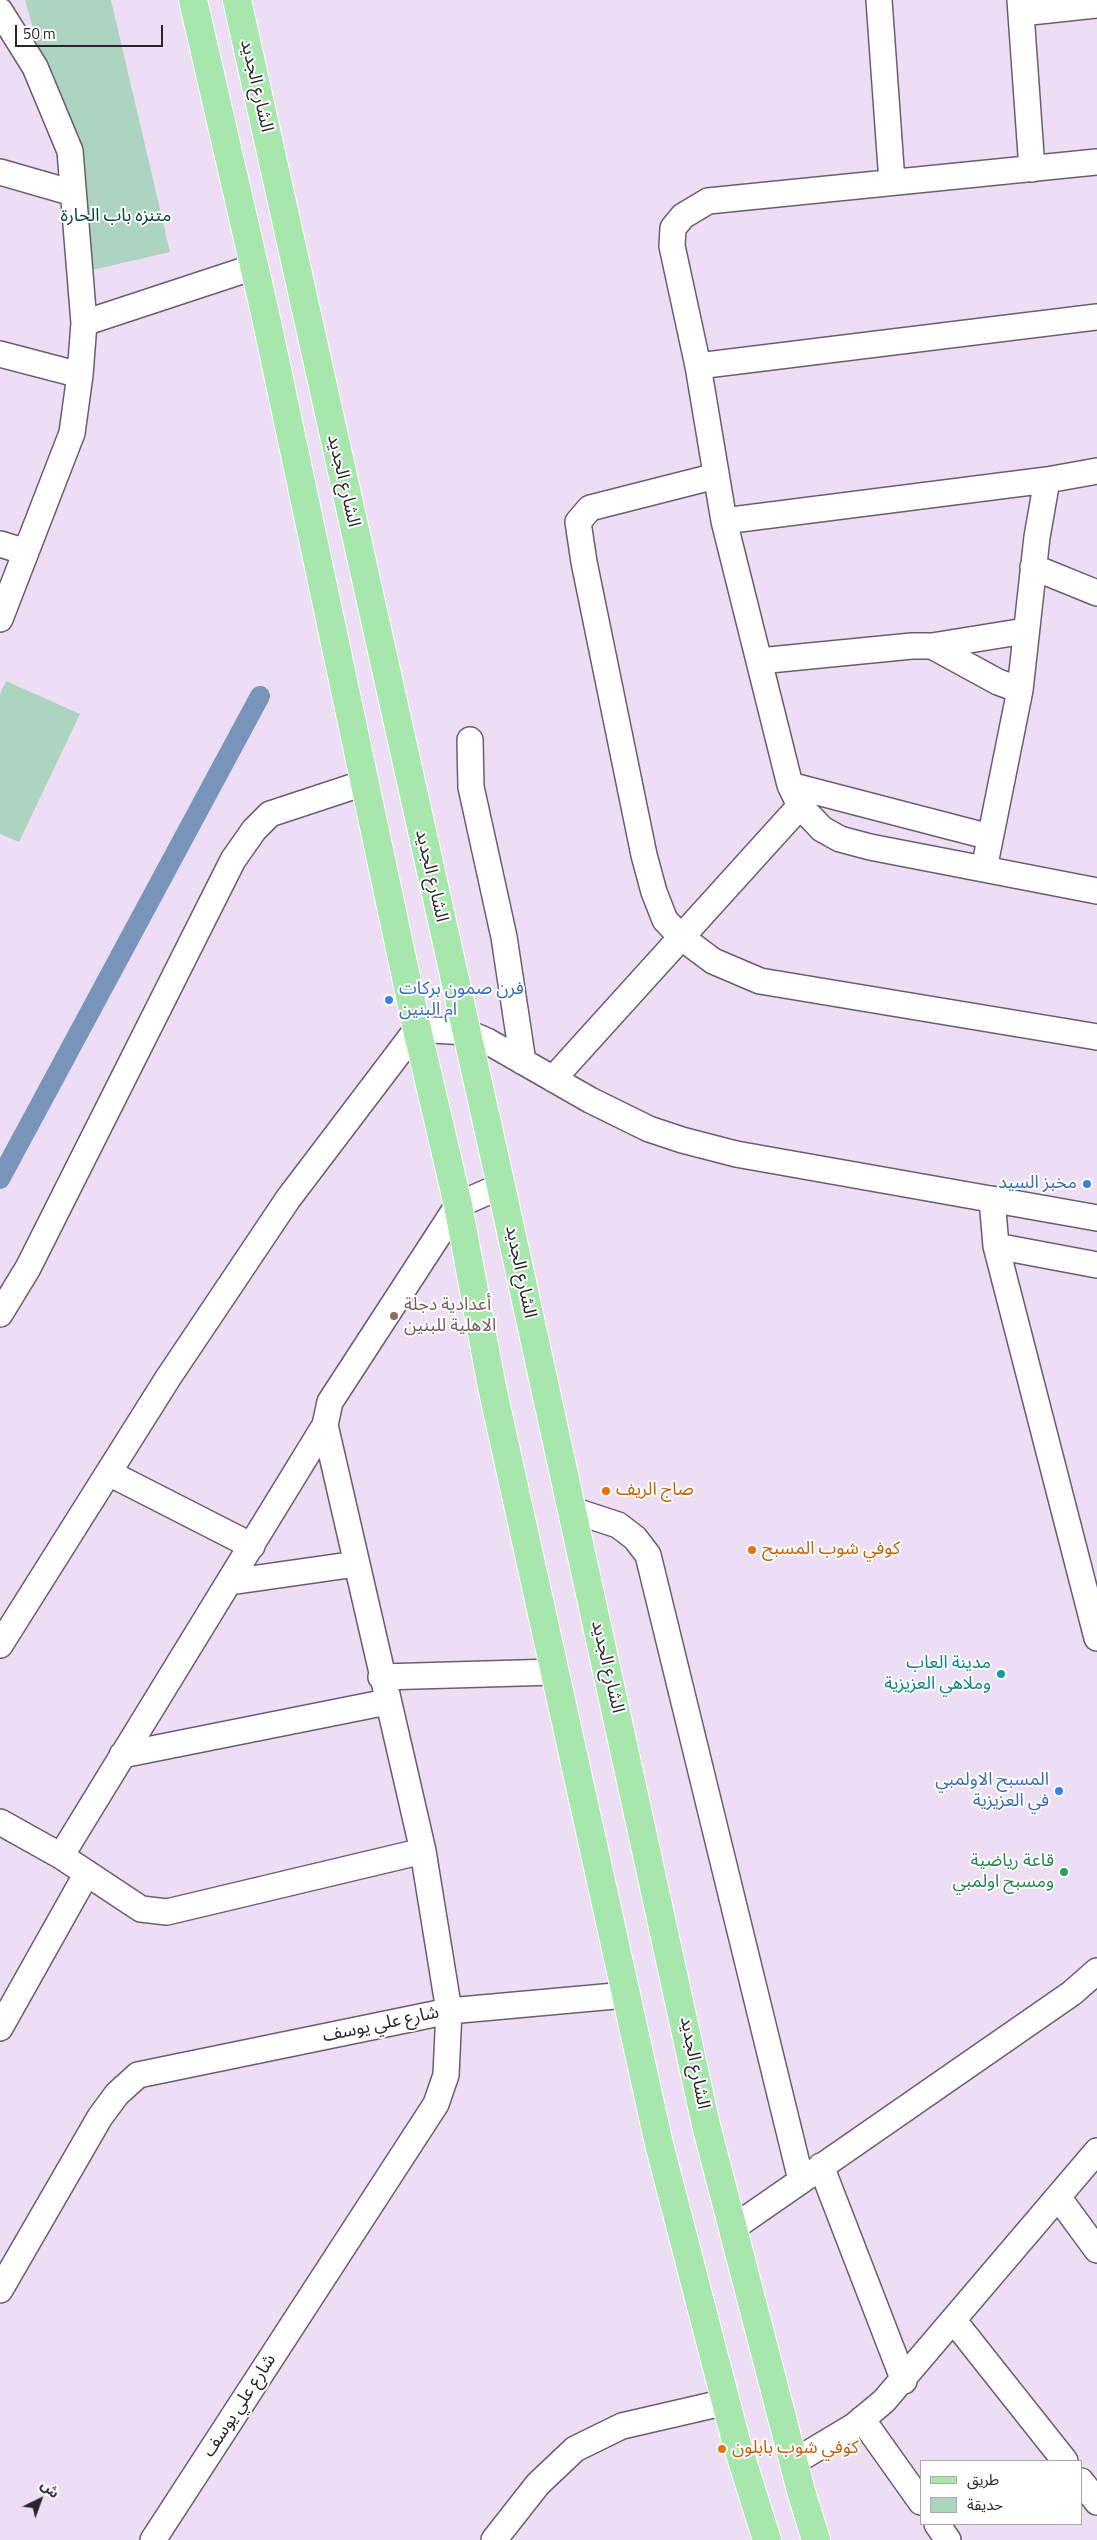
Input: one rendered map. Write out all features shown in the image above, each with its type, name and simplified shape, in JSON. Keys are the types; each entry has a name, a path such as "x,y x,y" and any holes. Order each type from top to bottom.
{"main road":[{"path":"193,0 254,267 417,1029 458,1206 492,1387 659,2144 726,2402 767,2540"},
{"name":"الشارع الجديد","path":"236,0 501,1186 706,2125 816,2540"}],"street":[{"path":"879,0 892,182"},
{"path":"1032,169 1020,6 1097,5"},
{"path":"0,11 35,67 70,151 84,323 80,375 72,433 0,619"},
{"path":"1097,162 708,201 683,216 674,228 672,246 698,366 724,521 795,795 822,829 840,839 870,847 1097,891"},
{"path":"0,172 73,193"},
{"path":"84,323 254,267"},
{"path":"698,366 1097,317"},
{"path":"0,354 80,375"},
{"path":"724,521 1048,480 1097,471"},
{"path":"716,476 590,508 578,522 584,562 644,855 654,892 665,920 681,937 714,961 760,981 1097,1037"},
{"path":"984,869 1020,690 1033,567 1048,480"},
{"path":"0,544 26,552"},
{"path":"1033,567 1097,593"},
{"path":"759,661 912,646 932,646 1025,632"},
{"path":"932,646 998,682 1020,690"},
{"path":"470,740 471,787 504,937 523,1062"},
{"path":"0,1314 28,1268 233,860 254,830 270,814 364,783"},
{"path":"553,1079 681,937 795,795"},
{"path":"795,795 990,837"},
{"path":"0,1645 168,1378 288,1198 417,1029 466,1032 590,1100 641,1124 682,1140 736,1154 1097,1218"},
{"path":"61,1856 325,1425 330,1402 458,1206 501,1186"},
{"path":"992,1199 996,1246 1097,1638"},
{"path":"996,1246 1097,1265"},
{"path":"325,1425 422,1851 449,2010 626,1995"},
{"path":"109,1473 252,1546"},
{"path":"572,1510 618,1526 636,1538 648,1555 811,2173 904,2381"},
{"path":"230,1582 356,1564"},
{"path":"382,1677 555,1672"},
{"path":"122,1755 387,1702"},
{"path":"0,1822 61,1856 141,1909 167,1912 422,1851"},
{"path":"0,2028 87,1873"},
{"path":"733,2228 1072,1993 1097,1971"},
{"name":"شارع علي يوسف","path":"0,2290 100,2118 117,2094 138,2075 449,2010 446,2075 436,2104 152,2540"},
{"path":"794,2462 862,2419 904,2381 1097,2151"},
{"path":"1058,2197 1097,2250"},
{"path":"954,2321 1064,2460"},
{"path":"494,2540 538,2484 575,2449 622,2426 726,2402"},
{"path":"862,2419 920,2501"},
{"path":"1082,2482 1097,2502"},
{"path":"937,2525 948,2540"}],"green space":[{"name":"متنزه باب الحارة","path":"25,0 111,0 170,252 79,273 56,110"},
{"path":"6,681 80,714 19,842 0,834 0,694"}],"waterway":[{"path":"0,1179 260,696"}],"place":[{"name":"فرن صمون بركات ام البنين","path":"389,1000"},
{"name":"مخبز السيد","path":"1087,1184"},
{"name":"أعدادية دجلة الاهلية للبنين","path":"394,1316"},
{"name":"صاج الريف","path":"606,1491"},
{"name":"كوفي شوب المسبح","path":"752,1550"},
{"name":"مدينة العاب وملاهي العزيزية","path":"1001,1674"},
{"name":"المسبح الاولمبي في العزيزية","path":"1059,1791"},
{"name":"قاعة رياضية ومسبح اولمبي","path":"1064,1872"},
{"name":"كوفي شوب بابلون","path":"722,2449"}]}
